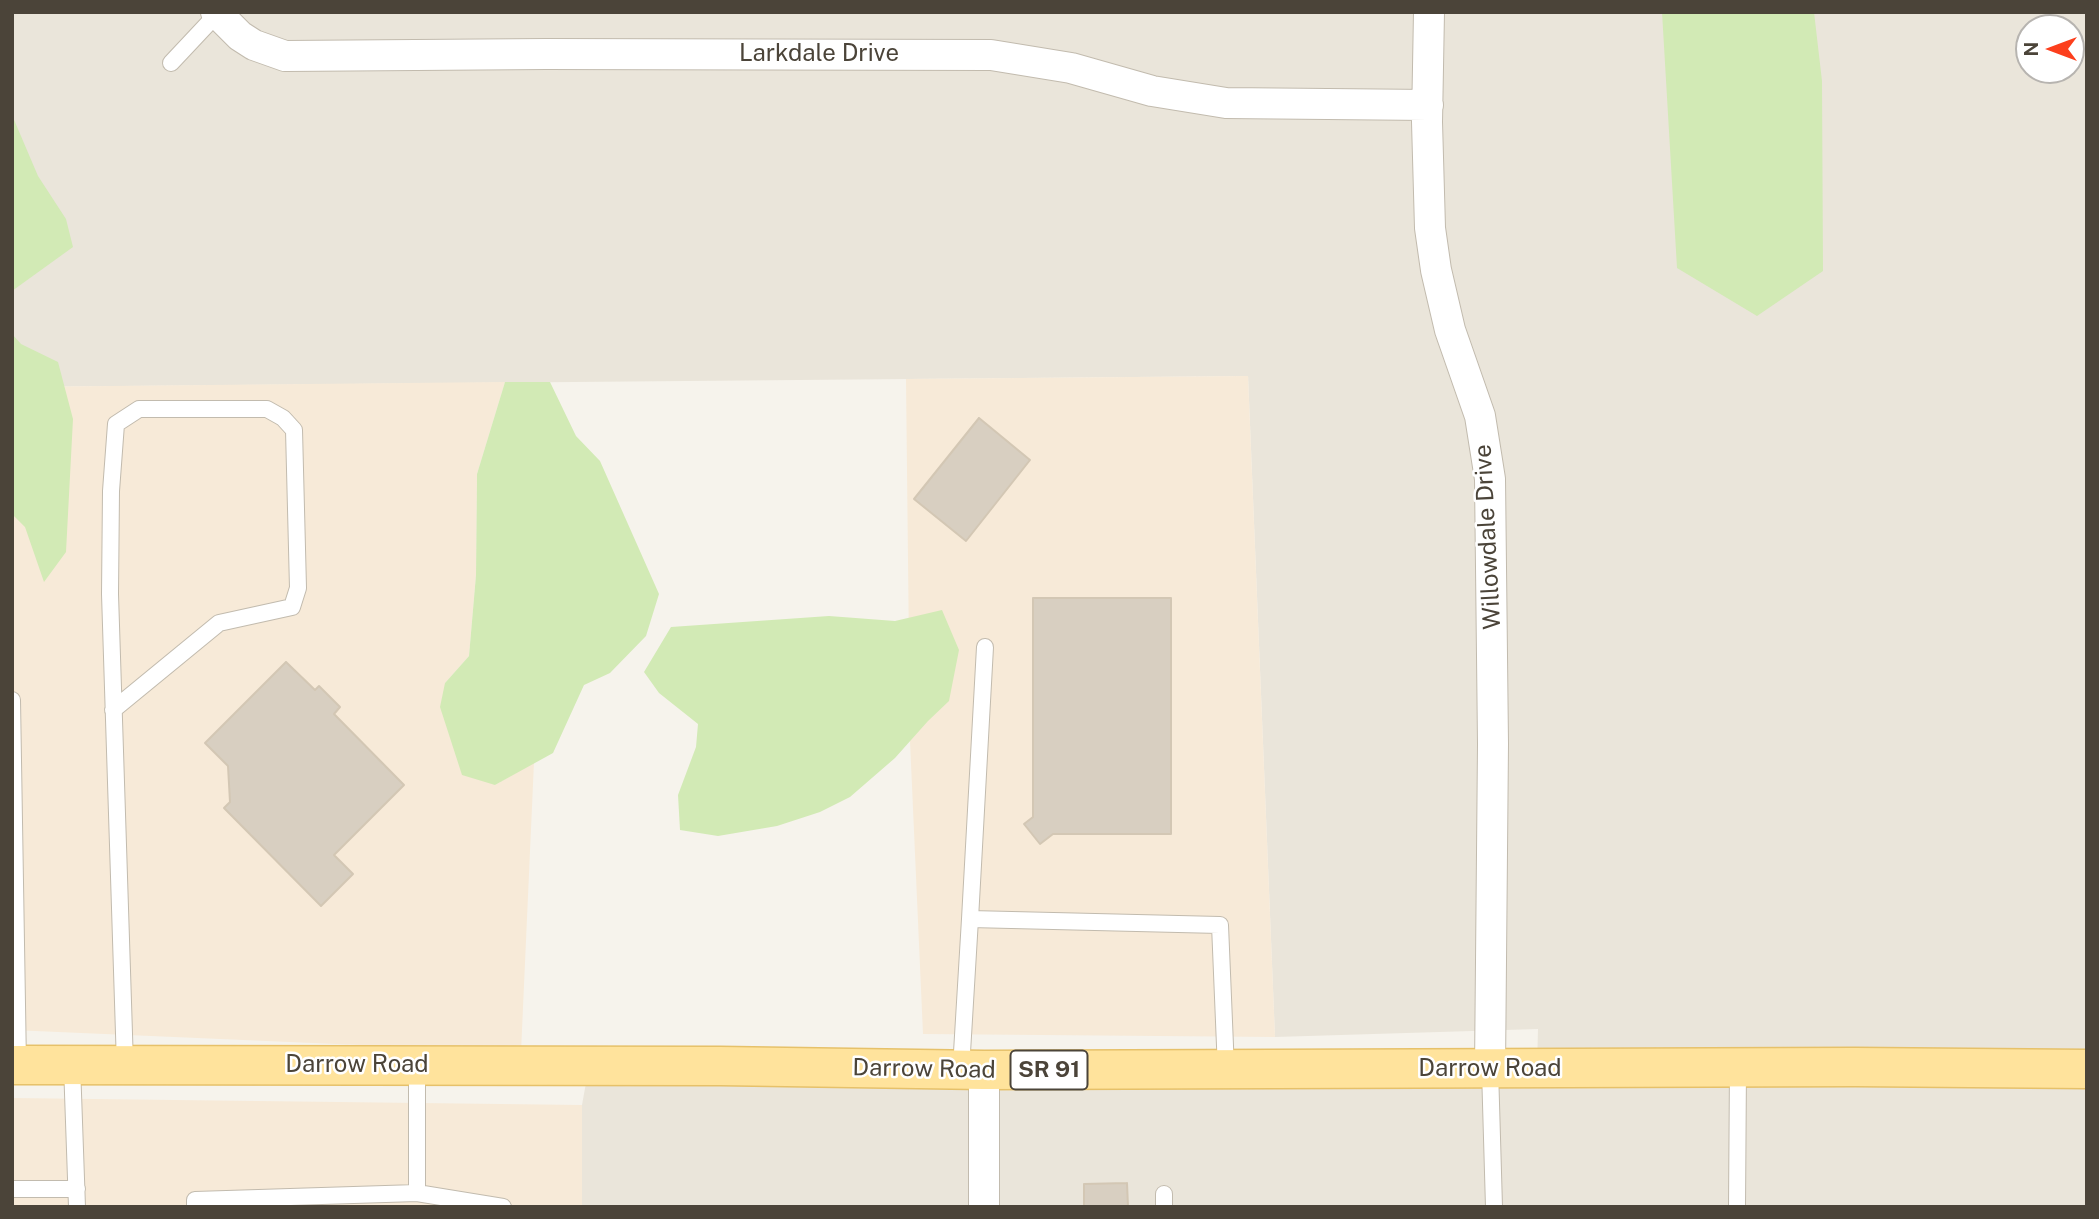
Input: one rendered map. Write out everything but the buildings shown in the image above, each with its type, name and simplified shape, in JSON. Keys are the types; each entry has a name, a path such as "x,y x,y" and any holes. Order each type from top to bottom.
{"main road":[{"name":"Darrow Road","path":"15,1065 973,1070 2087,1069"}],"street":[{"name":"Willowdale Drive","path":"1429,12 1427,122 1430,228 1436,270 1450,330 1480,416 1490,479 1493,744 1490,1069"},
{"name":"Larkdale Drive","path":"217,13 240,37 285,56 991,55 1071,68 1152,91 1226,103 1428,106"},
{"path":"973,1070 984,1207"}],"lane":[{"path":"171,63 217,13"},
{"path":"113,710 219,622 292,607 298,588 294,430 284,418 267,409 139,409 116,424 111,491 110,594 113,710 125,1065"},
{"path":"973,1070 970,919 985,647"},
{"path":"12,700 15,1065"},
{"path":"970,919 1220,925 1226,1070"},
{"path":"72,1065 77,1207"},
{"path":"417,1066 417,1193"},
{"path":"1737,1207 1738,1068"},
{"path":"1490,1069 1494,1207"},
{"path":"12,1189 77,1189"},
{"path":"195,1207 195,1200 417,1193 503,1207"}],"shaded area":[{"path":"12,12 2087,12 2087,1207 582,1207 582,1105 589,1066 1537,1068 1538,1029 1275,1037 1248,376 12,387"},
{"path":"1248,376 1275,1037 923,1034 910,741 906,379"},
{"path":"505,382 477,474 476,575 469,656 445,683 495,785 534,762 521,1052 12,1030 12,387"},
{"path":"12,1098 582,1105 582,1207 12,1207"}],"green space":[{"path":"1662,12 1814,12 1822,81 1823,271 1757,316 1677,268"},
{"path":"12,115 38,176 66,219 73,247 12,291"},
{"path":"12,334 21,344 58,362 73,419 66,552 44,582 25,527 12,514"},
{"path":"505,382 550,382 576,436 600,461 659,594 646,636 610,673 584,685 553,753 495,785 462,775 440,707 445,683 469,656 476,575 477,474"},
{"path":"942,610 959,650 949,701 895,758 850,797 820,812 777,826 718,836 680,830 678,795 696,747 698,724 659,693 644,672 671,627 829,616 895,621"}]}
